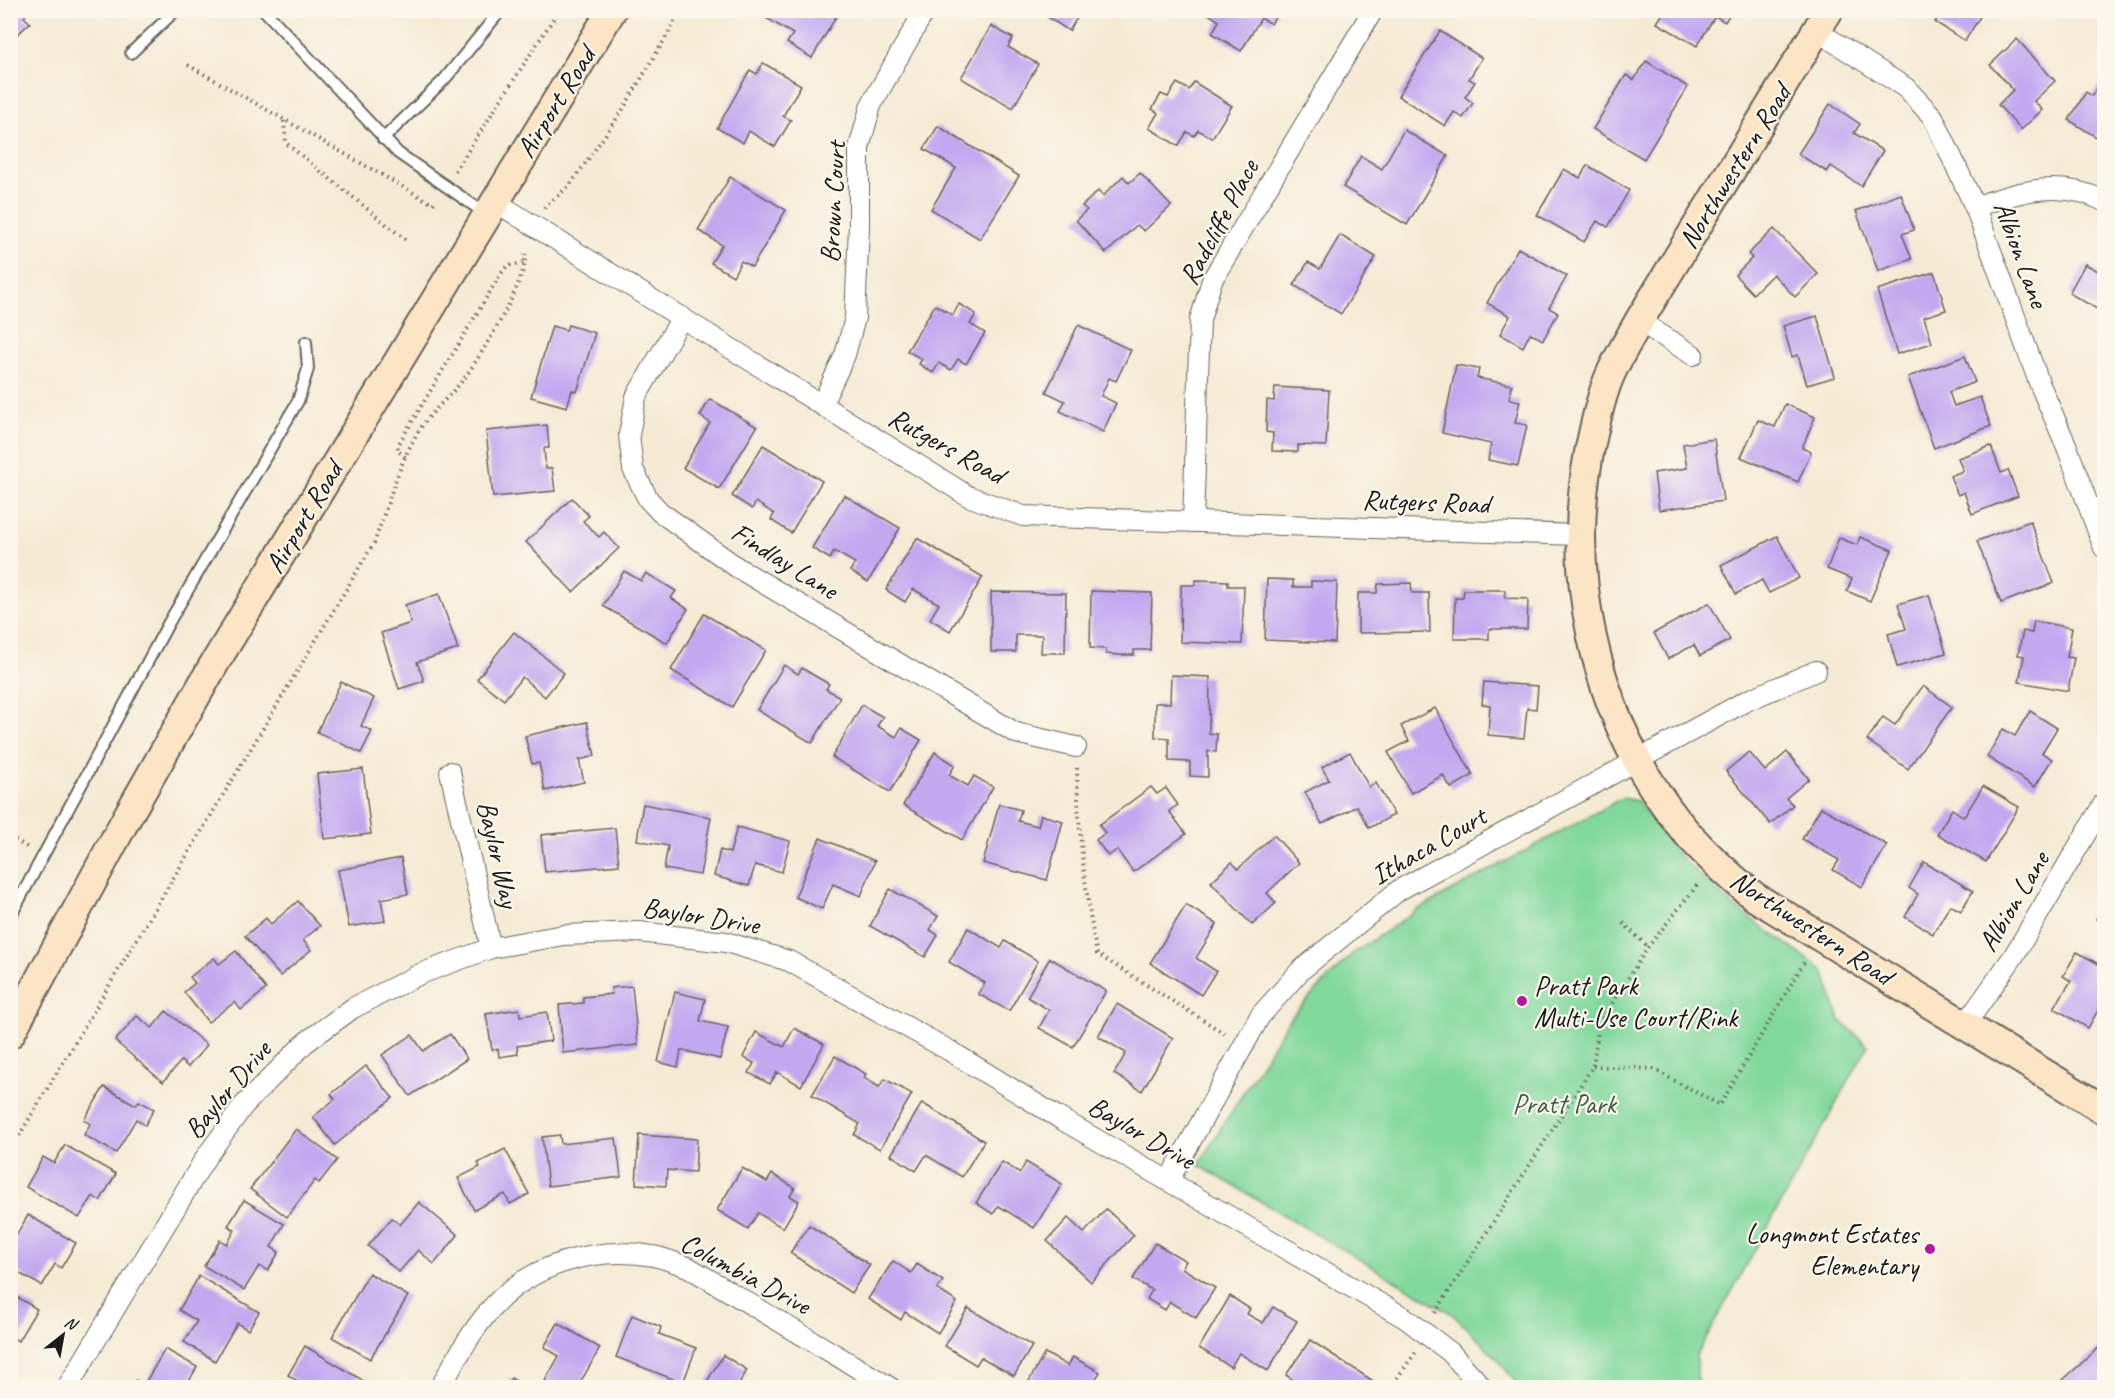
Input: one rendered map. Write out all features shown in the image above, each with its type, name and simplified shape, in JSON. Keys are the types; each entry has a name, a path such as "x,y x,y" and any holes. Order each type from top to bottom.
{"street":[{"name":"Airport Road","path":"10,1034 126,819 213,666 490,207 612,10"},
{"name":"Brown Court","path":"822,404 845,355 855,318 860,226 859,148 871,105 925,10"},
{"name":"Radcliffe Place","path":"1193,522 1200,320 1212,280 1373,10"},
{"name":"Albion Lane","path":"1823,21 1906,88 1933,117 1975,207 2040,385 2067,447 2104,548"},
{"name":"Northwestern Road","path":"1823,21 1639,321 1611,374 1600,405 1585,469 1579,535 1594,649 1615,714 1638,759 1677,821 1714,862 1755,897 2104,1110"},
{"path":"1975,207 2015,192 2058,187 2094,196 2104,201"},
{"name":"Rutgers Road","path":"490,207 682,316 968,496 1023,516 1579,535"},
{"name":"Findlay Lane","path":"682,316 636,397 628,435 633,469 648,499 660,512 738,567 1016,733 1076,747"},
{"path":"1639,321 1693,355"},
{"name":"Ithaca Court","path":"1169,1180 1260,1016 1300,971 1399,890 1546,812 1746,701 1816,671"},
{"name":"Baylor Way","path":"450,772 491,948"},
{"name":"Albion Lane","path":"1965,1025 2013,957 2104,803"},
{"name":"Baylor Drive","path":"67,1388 206,1157 244,1105 305,1043 353,1008 420,974 491,948 564,935 639,932 726,942 789,961 950,1051 1405,1318 1450,1352 1483,1388"},
{"name":"Columbia Drive","path":"440,1388 469,1338 490,1309 517,1286 548,1268 582,1257 618,1253 653,1256 688,1267 891,1388"}],"lane":[{"path":"131,53 176,10"},
{"path":"264,10 383,139 410,163 444,187 490,207"},
{"path":"383,139 444,80 501,10"},
{"path":"10,917 168,624 298,401 308,369 306,342"}],"path":[{"path":"188,64 433,204 559,10"},
{"path":"542,209 570,185 622,111 682,10"},
{"path":"284,120 286,143 407,241"},
{"path":"10,1151 374,543 405,457 425,423 470,369 512,299 527,262 525,254"},
{"path":"405,457 398,451 398,445 500,275 507,266 527,262"},
{"path":"1076,747 1079,836 1086,898 1097,954 1244,1045"},
{"path":"1436,1310 1593,1066 1599,1024 1647,947 1705,876"},
{"path":"1623,923 1647,947"},
{"path":"1593,1066 1653,1069 1720,1105 1809,955"},
{"path":"1390,1388 1415,1354"}],"green space":[{"name":"Pratt Park","path":"1622,798 1638,801 1679,856 1732,905 1824,971 1840,1020 1868,1046 1696,1356 1698,1387 1519,1387 1497,1358 1451,1313 1198,1165 1290,1018 1352,954 1419,909"}],"building":[{"path":"10,10 30,10 24,17 30,23 10,41"},
{"path":"753,10 830,10 837,15 812,58 787,43 793,34"},
{"path":"1037,10 1082,10 1069,31"},
{"path":"1208,10 1279,10 1271,24 1261,18 1241,51 1212,33 1219,21 1207,13"},
{"path":"1665,10 1732,10 1725,22 1715,16 1697,46 1657,23"},
{"path":"1939,10 1984,10 1965,41 1935,22 1942,12"},
{"path":"991,26 1013,38 1008,47 1038,64 1013,108 961,78"},
{"path":"1440,31 1482,58 1469,79 1475,82 1465,97 1473,103 1463,118 1454,112 1445,126 1398,96"},
{"path":"2017,39 2055,81 2034,101 2042,110 2021,130 1998,105 2013,90 1990,65"},
{"path":"1646,61 1688,87 1644,159 1593,129 1626,75 1634,80"},
{"path":"763,63 801,85 783,116 791,120 775,147 749,131 743,143 717,128 750,70 757,74"},
{"path":"2104,75 2104,127 2096,137 2069,120 2086,92 2092,96"},
{"path":"1194,82 1232,106 1212,138 1198,130 1194,136 1187,132 1178,146 1149,128 1158,113 1152,109 1161,94 1168,97 1177,83 1189,90"},
{"path":"1830,104 1860,124 1854,133 1883,151 1861,186 1831,166 1827,172 1798,154"},
{"path":"938,126 1019,176 980,239 931,209 956,168 924,149"},
{"path":"1404,130 1448,156 1407,225 1343,187 1361,156 1382,169"},
{"path":"1587,165 1629,190 1608,227 1597,221 1584,242 1537,215 1564,169 1580,178"},
{"path":"1140,173 1171,206 1144,231 1137,225 1106,253 1076,220 1087,210 1082,206 1098,191 1103,196 1123,176 1129,183"},
{"path":"730,177 786,210 752,267 741,261 733,276 711,263 722,245 698,230"},
{"path":"1901,194 1914,230 1902,234 1912,259 1878,271 1856,211"},
{"path":"1774,229 1818,274 1795,297 1773,274 1753,294 1735,275 1752,258 1748,254"},
{"path":"1340,235 1376,257 1341,314 1294,285 1308,262 1320,269"},
{"path":"1518,248 1567,276 1549,308 1558,313 1543,340 1530,333 1523,347 1500,334 1510,316 1487,303"},
{"path":"2085,264 2104,274 2104,313 2069,293"},
{"path":"1934,272 1946,310 1924,317 1932,343 1897,354 1877,290"},
{"path":"959,304 976,314 970,324 985,333 966,364 958,359 951,370 939,363 933,373 919,364 922,359 907,351 935,305 953,315"},
{"path":"1817,316 1835,377 1807,385 1798,355 1792,357 1783,326"},
{"path":"568,325 595,333 577,392 572,390 567,407 531,397 552,326 566,330"},
{"path":"1078,325 1131,350 1116,381 1109,378 1101,396 1116,403 1103,432 1060,411 1065,401 1046,392"},
{"path":"1965,356 1975,382 1949,392 1954,406 1980,397 1991,426 1934,448 1908,377"},
{"path":"1456,365 1479,369 1477,378 1512,385 1509,399 1520,401 1515,423 1527,425 1518,466 1488,460 1491,444 1442,433"},
{"path":"1275,387 1329,390 1326,446 1298,445 1298,452 1272,451 1273,433 1266,432 1267,400 1274,401"},
{"path":"710,399 757,427 719,489 683,468 710,423 700,416"},
{"path":"1785,404 1815,417 1802,448 1811,452 1798,482 1741,457 1758,420 1775,427"},
{"path":"547,425 549,448 544,448 546,469 552,468 555,491 493,497 486,431"},
{"path":"1714,439 1723,501 1659,510 1654,473 1687,468 1683,444"},
{"path":"763,445 822,481 791,533 771,520 774,514 756,502 752,509 732,496"},
{"path":"1991,446 2001,473 2008,470 2018,496 1972,514 1964,492 1958,495 1950,476 1963,471 1958,458"},
{"path":"844,495 900,528 868,582 850,571 855,563 834,551 830,559 812,548"},
{"path":"572,498 589,516 583,521 599,537 604,532 619,548 573,592 526,542"},
{"path":"2030,521 2054,583 2001,603 1977,541"},
{"path":"1777,536 1799,578 1769,593 1762,580 1736,594 1721,565"},
{"path":"1860,537 1892,550 1870,601 1847,591 1852,579 1827,569 1839,538 1857,545"},
{"path":"917,538 983,577 950,631 930,619 939,604 913,589 905,602 886,590"},
{"path":"624,571 641,581 646,573 676,591 671,598 688,609 667,643 603,606"},
{"path":"1267,579 1293,580 1293,587 1311,587 1311,581 1337,582 1335,643 1265,640"},
{"path":"1196,580 1228,581 1228,586 1244,586 1242,644 1180,642 1181,585 1195,585"},
{"path":"1411,583 1412,593 1429,593 1430,632 1358,633 1358,593 1377,593 1378,584"},
{"path":"1464,590 1505,590 1505,598 1528,599 1527,629 1489,629 1489,639 1454,639 1455,598 1463,598"},
{"path":"1091,591 1152,593 1150,650 1134,650 1134,655 1120,655 1106,654 1106,649 1090,648"},
{"path":"991,592 1066,593 1065,653 1041,653 1042,635 1016,635 1016,652 991,652"},
{"path":"439,594 458,649 417,662 424,681 399,689 381,633 411,623 405,605"},
{"path":"1929,595 1946,653 1897,667 1888,634 1906,629 1898,604"},
{"path":"1709,603 1730,640 1700,656 1694,645 1668,659 1654,633"},
{"path":"704,614 766,650 732,707 671,670"},
{"path":"2034,621 2072,628 2067,657 2074,658 2068,691 2019,682 2024,656 2018,655 2023,631 2032,633"},
{"path":"514,632 564,673 545,697 522,677 504,700 477,679"},
{"path":"784,665 798,674 802,668 829,684 826,689 840,697 812,743 757,710"},
{"path":"1171,675 1210,677 1209,733 1217,734 1216,752 1208,751 1208,777 1190,776 1190,762 1169,761 1169,738 1155,737 1155,703 1170,703"},
{"path":"341,682 374,698 361,726 372,731 361,753 317,732"},
{"path":"1484,682 1538,686 1536,709 1527,708 1524,738 1488,735 1490,705 1482,704"},
{"path":"1923,686 1952,707 1908,769 1867,740 1883,717 1895,725"},
{"path":"862,705 883,717 877,726 896,737 901,728 921,740 890,792 832,757"},
{"path":"1435,708 1473,775 1451,788 1443,775 1411,793 1388,752 1409,741 1401,726"},
{"path":"2030,711 2057,728 2042,753 2052,759 2035,787 1987,757 2003,729 2015,736"},
{"path":"587,722 595,756 579,760 584,782 545,791 539,763 532,764 525,736"},
{"path":"935,752 955,765 949,775 968,786 974,776 993,787 962,840 903,805"},
{"path":"1350,752 1369,787 1376,783 1394,815 1369,828 1357,806 1322,824 1305,792 1329,780 1322,767"},
{"path":"1749,752 1765,771 1787,752 1809,779 1786,798 1793,805 1770,824 1726,771"},
{"path":"363,769 371,834 324,839 317,774"},
{"path":"1983,786 2019,807 1986,862 1937,834 1952,809 1964,817"},
{"path":"1151,787 1157,794 1166,788 1178,805 1169,811 1186,834 1133,872 1117,850 1108,856 1096,840 1105,833 1099,825"},
{"path":"643,804 711,817 700,875 664,869 668,846 637,840"},
{"path":"999,804 1021,810 1018,821 1038,826 1041,815 1063,821 1047,880 983,863"},
{"path":"1821,807 1887,845 1862,887 1833,870 1839,860 1802,839"},
{"path":"737,827 790,841 782,872 755,865 749,886 714,876 720,850 730,853"},
{"path":"615,828 619,865 545,872 541,835"},
{"path":"1274,835 1299,863 1267,893 1276,903 1252,925 1211,882 1232,862 1238,869"},
{"path":"820,838 875,861 861,896 833,884 822,909 795,897"},
{"path":"401,858 408,894 381,899 385,921 349,927 338,870"},
{"path":"1924,862 1973,891 1961,911 1950,905 1933,934 1905,917 1918,894 1909,888"},
{"path":"890,889 938,916 930,930 938,935 925,957 870,926"},
{"path":"298,901 320,926 303,940 311,950 280,976 245,936 266,918 271,924"},
{"path":"1186,905 1217,924 1196,958 1216,971 1201,995 1150,963"},
{"path":"2104,905 2104,924 2096,919"},
{"path":"968,928 1001,948 1005,941 1038,961 1009,1011 978,994 985,983 949,962"},
{"path":"236,951 266,989 241,1010 235,1002 208,1022 184,992 195,983 190,977 214,958 219,964"},
{"path":"2077,952 2104,967 2101,973 2104,976 2104,1004 2102,1003 2088,1028 2054,1008 2071,981 2063,976"},
{"path":"1050,958 1106,991 1073,1047 1039,1028 1049,1010 1027,997"},
{"path":"632,986 638,1045 563,1053 559,1005 583,1003 583,997 612,994 611,988"},
{"path":"675,992 705,999 700,1021 728,1027 720,1059 681,1050 678,1067 658,1062"},
{"path":"1117,1004 1173,1038 1142,1091 1114,1074 1126,1053 1098,1036"},
{"path":"519,1009 520,1016 547,1012 551,1041 517,1046 518,1054 499,1057 498,1049 492,1050 486,1014"},
{"path":"166,1011 207,1045 188,1067 181,1061 163,1082 115,1041 137,1016 152,1028"},
{"path":"794,1028 824,1044 801,1086 777,1072 770,1084 749,1073 754,1063 743,1057 756,1032 784,1047"},
{"path":"450,1034 467,1059 410,1096 382,1055 412,1035 423,1051"},
{"path":"835,1056 866,1074 864,1078 879,1087 885,1079 912,1094 880,1149 854,1135 860,1124 812,1095"},
{"path":"366,1066 393,1098 335,1145 313,1117 335,1099 331,1094"},
{"path":"104,1087 136,1105 139,1101 154,1109 145,1125 136,1119 116,1153 84,1135 90,1124 84,1120"},
{"path":"922,1103 984,1141 962,1177 926,1155 916,1171 891,1155"},
{"path":"296,1129 337,1160 319,1183 315,1180 287,1217 250,1189"},
{"path":"560,1135 561,1144 616,1138 621,1177 548,1186 542,1137"},
{"path":"639,1135 697,1139 695,1172 667,1170 666,1186 636,1184"},
{"path":"65,1145 116,1174 100,1201 93,1196 79,1218 26,1187 43,1157 54,1163"},
{"path":"505,1149 529,1194 510,1204 505,1194 474,1210 458,1178 480,1167 478,1163"},
{"path":"1002,1162 1020,1173 1026,1162 1062,1184 1034,1228 999,1206 993,1214 976,1203"},
{"path":"742,1168 767,1182 772,1174 795,1188 790,1196 799,1201 783,1228 758,1213 748,1229 717,1210"},
{"path":"244,1200 284,1224 271,1247 279,1252 268,1271 259,1266 244,1290 204,1266 220,1240 227,1244 235,1230 228,1226"},
{"path":"419,1202 458,1235 434,1264 418,1250 399,1272 368,1246 392,1218 400,1225"},
{"path":"1106,1209 1134,1235 1091,1282 1047,1241 1068,1218 1084,1233"},
{"path":"28,1215 76,1243 61,1268 55,1264 42,1286 10,1268 10,1230 17,1234"},
{"path":"809,1225 870,1265 851,1293 790,1253"},
{"path":"1155,1243 1186,1261 1182,1268 1215,1288 1196,1318 1170,1302 1165,1310 1147,1299 1152,1290 1133,1279"},
{"path":"893,1261 911,1273 917,1264 943,1281 937,1289 957,1302 938,1333 905,1312 901,1320 868,1299"},
{"path":"369,1273 408,1296 370,1359 332,1337"},
{"path":"199,1276 259,1312 248,1330 237,1323 215,1361 184,1342 197,1321 179,1310"},
{"path":"10,1293 37,1309 18,1341 10,1336"},
{"path":"1230,1296 1250,1309 1247,1314 1263,1323 1273,1307 1297,1321 1268,1371 1239,1353 1231,1367 1199,1348"},
{"path":"968,1308 1032,1346 1014,1376 981,1357 976,1365 945,1346"},
{"path":"632,1315 661,1327 659,1334 696,1348 683,1383 616,1357"},
{"path":"558,1323 600,1348 577,1388 556,1388 545,1381 559,1356 544,1347"},
{"path":"1310,1340 1373,1381 1368,1388 1305,1388 1286,1375"},
{"path":"2104,1343 2104,1388 2054,1388"},
{"path":"305,1346 364,1381 361,1388 308,1388 288,1375"},
{"path":"165,1349 197,1367 185,1388 132,1388 136,1380 144,1385"},
{"path":"1045,1353 1068,1366 1073,1357 1100,1372 1093,1383 1102,1388 1025,1388"},
{"path":"723,1355 747,1370 737,1388 703,1388"},
{"path":"511,1378 527,1388 505,1388"}],"place":[{"name":"Pratt Park Multi-Use Court/Rink","path":"1522,1001"},
{"name":"Longmont Estates Elementary","path":"1930,1249"}]}
